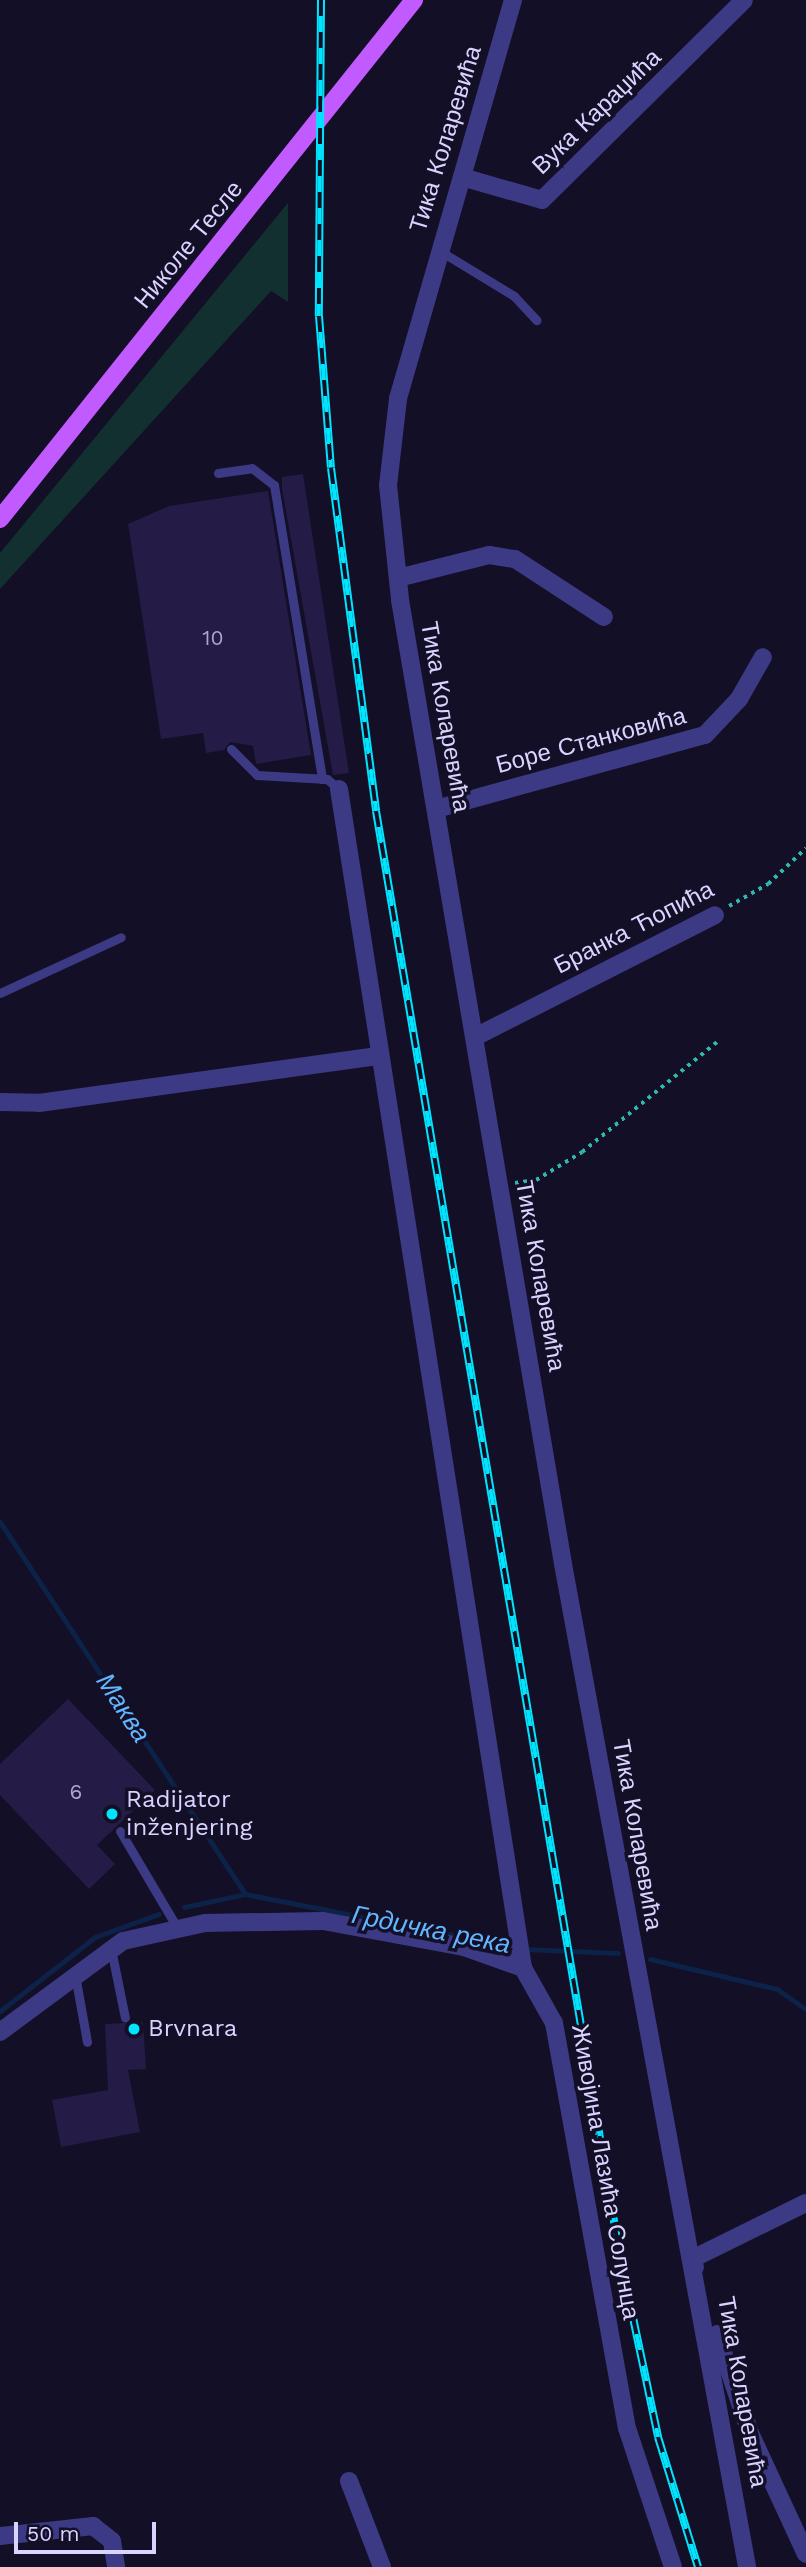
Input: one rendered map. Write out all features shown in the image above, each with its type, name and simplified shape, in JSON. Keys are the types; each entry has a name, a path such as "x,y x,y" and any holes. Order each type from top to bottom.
{"main road":[{"name":"Николе Тесле","path":"0,519 355,78 414,0"}],"street":[{"name":"Тика Коларевића","path":"513,0 398,399 388,485 398,578 500,1186 747,2567"},
{"name":"Вука Караџића","path":"462,177 542,200 744,0"},
{"path":"398,578 489,555 515,559 604,617"},
{"name":"Боре Станковића","path":"436,809 705,735 740,699 763,657"},
{"name":"Живојина Лазића Солунца","path":"339,789 378,1056 522,1963 554,2023 627,2428 673,2567"},
{"name":"Бранка Ћопића","path":"475,1037 715,915"},
{"path":"0,1102 39,1102 378,1056"},
{"path":"0,2032 74,1972 111,1949 179,1929 323,1922 464,1947 522,1963"},
{"path":"806,2203 692,2259 750,2433 806,2554"},
{"path":"349,2482 382,2567"},
{"path":"0,2536 93,2526 112,2541 116,2567"}],"lane":[{"path":"439,250 514,296 536,320"},
{"path":"218,473 252,468 274,485 321,779"},
{"path":"231,750 257,775 321,779 339,789"},
{"path":"0,993 121,937"},
{"path":"120,1831 179,1929"},
{"path":"111,1949 125,2018"},
{"path":"74,1972 87,2042"}],"path":[{"name":"Бранка Ћопића","path":"715,915 768,884 806,848"},
{"path":"500,1186 536,1180 582,1152 718,1041"}],"green space":[{"path":"288,203 288,302 271,291 0,589 0,553"}],"building":[{"path":"303,474 349,773 333,775 282,489 282,477"},
{"path":"268,491 311,755 256,764 253,746 230,742 224,750 206,753 203,733 161,739 128,524 169,506"},
{"path":"68,1699 155,1790 97,1845 115,1864 89,1889 0,1795 0,1764"},
{"path":"143,2022 146,2069 128,2070 140,2132 61,2147 52,2100 108,2090 105,2024"}],"waterway":[{"name":"Маква","path":"0,1522 245,1894"},
{"name":"Грдичка река","path":"184,1907 245,1894 515,1947"},
{"path":"0,2011 95,1937 159,1914"},
{"name":"Грдичка река","path":"524,1949 618,1953"},
{"name":"Грдичка река","path":"650,1959 777,1989 806,2009"}],"railway":[{"path":"321,0 319,316 331,468 376,811 620,2256 658,2437 698,2567"}],"place":[{"name":"Radijator inženjering","path":"112,1814"},
{"name":"Brvnara","path":"134,2029"}]}
